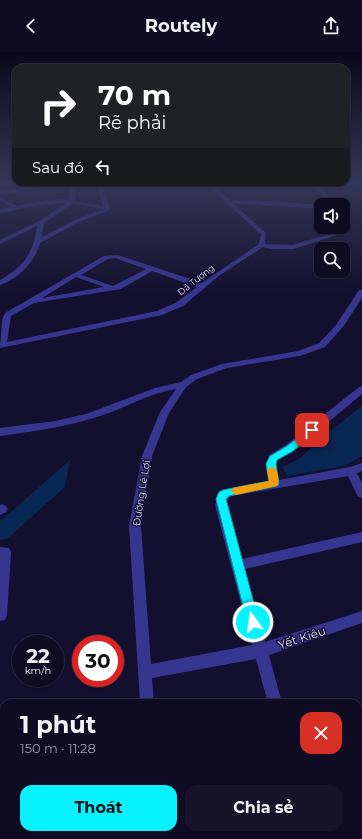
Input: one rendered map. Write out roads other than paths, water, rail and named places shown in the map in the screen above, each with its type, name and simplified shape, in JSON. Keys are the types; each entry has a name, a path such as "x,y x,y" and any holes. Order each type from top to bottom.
{"street":[{"path":"0,242 45,220"},
{"path":"39,241 81,220"},
{"path":"248,220 264,234 262,245 272,247 294,247 334,234"},
{"path":"0,283 14,276 29,262 39,241 41,222"},
{"name":"Dã Tượng","path":"2,346 159,313 180,304 232,264 262,245"},
{"path":"2,346 8,316 106,257 113,256 202,286"},
{"path":"31,302 123,286 152,268"},
{"path":"76,275 114,288"},
{"name":"Đường Lê Lợi","path":"147,699 135,526 147,456 165,412 182,385 194,377 225,366 300,353 322,345 340,327 362,292"},
{"path":"0,432 56,424 88,417 118,407 155,390 167,386 182,385"},
{"path":"274,484 271,464 273,458 290,448 362,389"},
{"path":"274,699 221,504 222,495 356,469 362,494"},
{"path":"238,566 362,537"},
{"path":"0,552 5,552 0,615"},
{"name":"Yết Kiêu","path":"146,672 260,651 362,617"}],"water":[{"path":"362,406 362,456 346,465 288,476 282,467 299,459 324,436"},
{"path":"70,460 65,487 7,539 0,540 0,520"}]}
